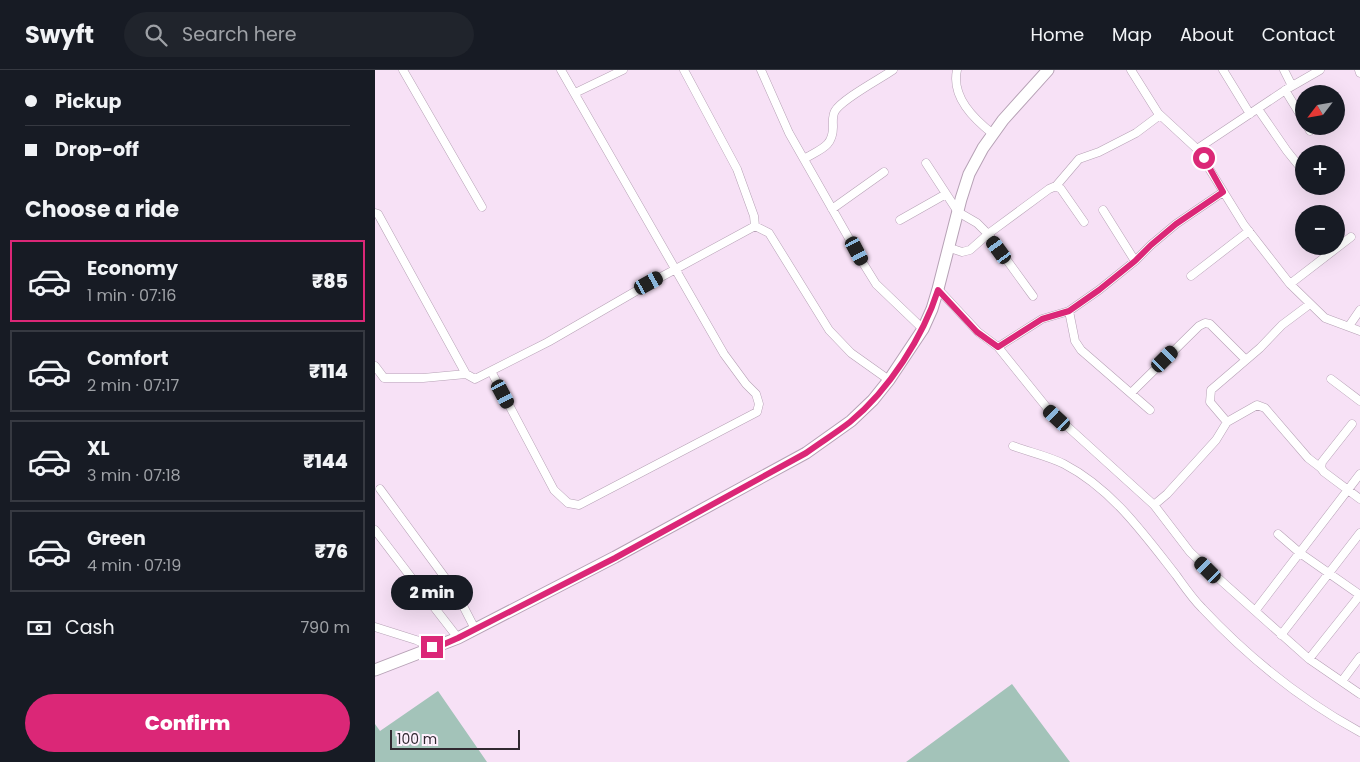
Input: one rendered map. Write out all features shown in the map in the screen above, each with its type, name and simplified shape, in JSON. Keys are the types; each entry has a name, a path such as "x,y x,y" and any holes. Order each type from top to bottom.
{"main road":[{"path":"375,670 458,638 615,558 806,453 851,421 873,400 889,380 923,329 938,290 969,174 983,148 1003,120 1048,70"}],"street":[{"path":"403,70 482,207"},
{"path":"491,371 554,490 568,503 579,505 757,412 759,404 756,394 746,384 724,354 561,70"},
{"path":"575,93 623,70"},
{"path":"685,70 737,169 754,216 755,226"},
{"path":"761,70 789,133 876,284 923,329"},
{"path":"804,159 828,145 831,140 835,110 893,70"},
{"path":"957,70 955,83 970,115 993,134"},
{"path":"1131,70 1160,116 1197,149 1249,231 1291,284 1325,318 1360,330"},
{"path":"1223,70 1250,114"},
{"path":"1284,70 1288,88 1295,102"},
{"path":"1197,149 1288,88 1320,70"},
{"path":"1258,109 1295,161"},
{"path":"949,248 962,252 970,250 988,234 1049,189 1056,186 1079,159 1099,152 1136,133 1160,116"},
{"path":"926,163 958,212 977,223 988,234 1033,296"},
{"path":"832,209 884,172"},
{"path":"1056,186 1061,189 1084,222"},
{"path":"998,347 1042,319 1069,311 1135,261 1176,224 1223,192"},
{"path":"900,220 946,194"},
{"path":"1103,210 1135,261"},
{"path":"375,213 378,214 467,374 475,379 548,342 675,269 755,226"},
{"path":"755,226 769,233 829,330 851,353 889,380"},
{"path":"1191,276 1249,231"},
{"path":"1291,284 1351,237"},
{"path":"938,290 977,332 998,347 1048,409 1154,505 1191,552 1309,659 1360,694"},
{"path":"1227,422 1210,402 1211,390 1246,360 1282,325 1311,304"},
{"path":"1349,326 1360,310"},
{"path":"1069,311 1075,341 1081,350 1150,410"},
{"path":"1131,393 1199,326 1205,323 1210,324 1246,360"},
{"path":"375,366 384,378 423,378 467,374"},
{"path":"1331,379 1360,402"},
{"path":"1154,505 1167,494 1216,440 1227,422 1257,405 1265,408 1308,458 1360,500"},
{"path":"1321,468 1323,462 1352,424"},
{"path":"1013,446 1062,463 1092,481 1136,524 1201,607 1250,654 1279,679 1360,732"},
{"path":"1255,612 1360,474"},
{"path":"380,489 460,599 475,629"},
{"path":"375,530 458,638"},
{"path":"1281,635 1360,533"},
{"path":"1278,534 1300,553 1360,595 1309,659"},
{"path":"375,627 432,647"},
{"path":"1342,681 1360,656"}],"building":[{"path":"1012,684 1070,762 906,762"},
{"path":"438,691 487,762 375,762 375,724 380,731"}],"route":[{"path":"432,647 458,638 615,558 806,453 831,436 851,421 873,400 889,380 923,329 938,290 977,332 998,347 1042,319 1069,311 1135,261 1176,224 1223,192 1204,158"}]}
